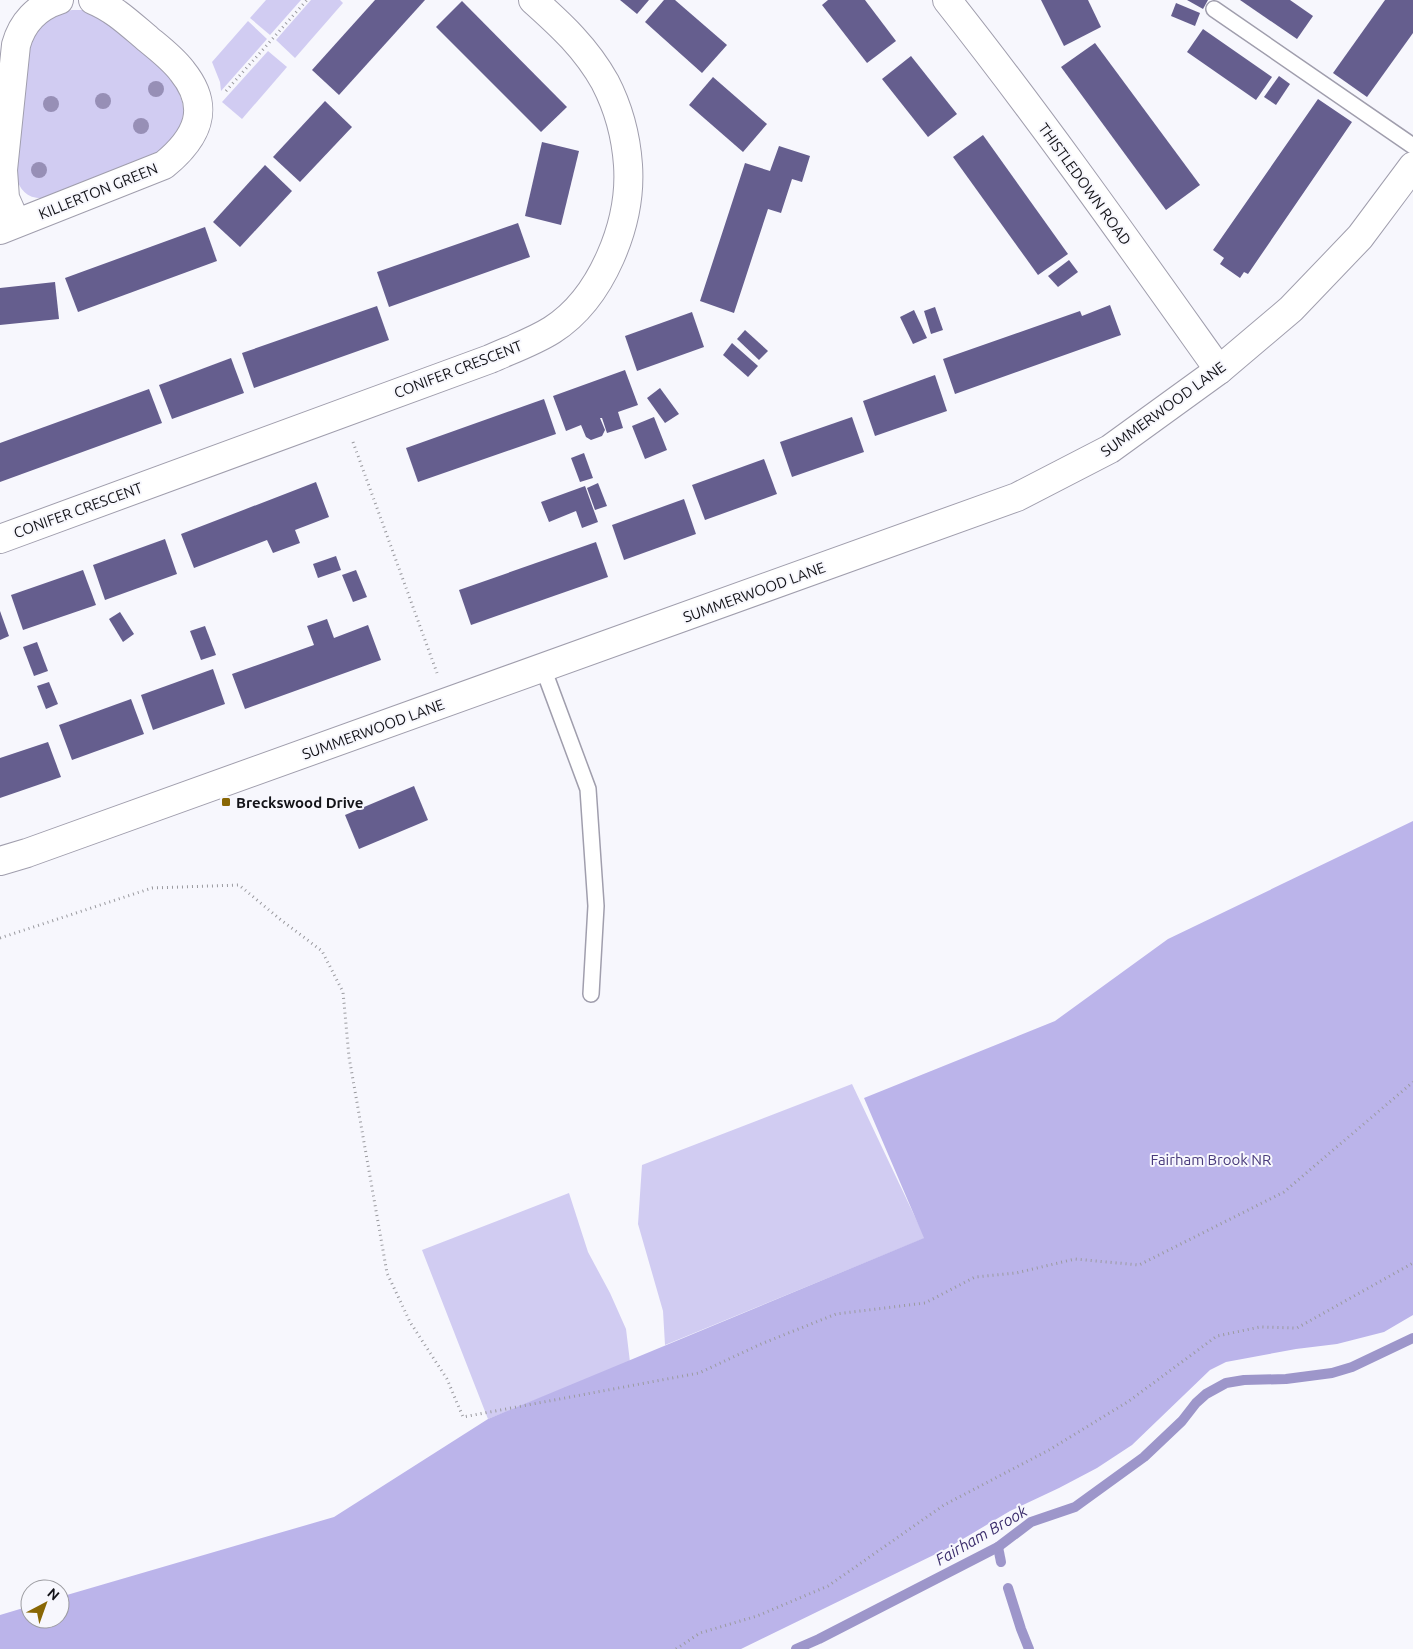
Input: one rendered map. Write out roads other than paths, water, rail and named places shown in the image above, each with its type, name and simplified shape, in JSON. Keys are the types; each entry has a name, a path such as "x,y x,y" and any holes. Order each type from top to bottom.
{"street":[{"name":"KILLERTON GREEN","path":"59,0 41,9 28,19 19,33 16,44 2,170 8,227 164,165 190,140 198,123 198,104 193,87 183,71 172,59 114,11 93,0"},
{"name":"CONIFER CRESCENT","path":"0,539 490,359 552,330 582,302 600,279 620,232 626,205 628,181 627,152 620,119 605,82 580,45 533,0"},
{"name":"THISTLEDOWN ROAD","path":"947,0 993,58 1219,370"},
{"name":"SUMMERWOOD LANE","path":"0,861 27,854 1017,497 1110,450 1219,370 1291,309 1360,237 1413,166"}],"lane":[{"path":"1214,9 1413,146"},
{"path":"543,668 588,789 596,906 591,994"}],"waterway":[{"name":"Fairham Brook","path":"796,1649 998,1547 1031,1522 1075,1507 1144,1457 1182,1421 1196,1403 1206,1394 1226,1383 1244,1380 1286,1379 1332,1373 1352,1367 1413,1338"},
{"path":"998,1547 1001,1562"},
{"path":"1008,1588 1029,1649"}],"place":[{"name":"Breckswood Drive","path":"226,802"}],"park label":[{"name":"Fairham Brook NR","path":"1211,1159"}]}
